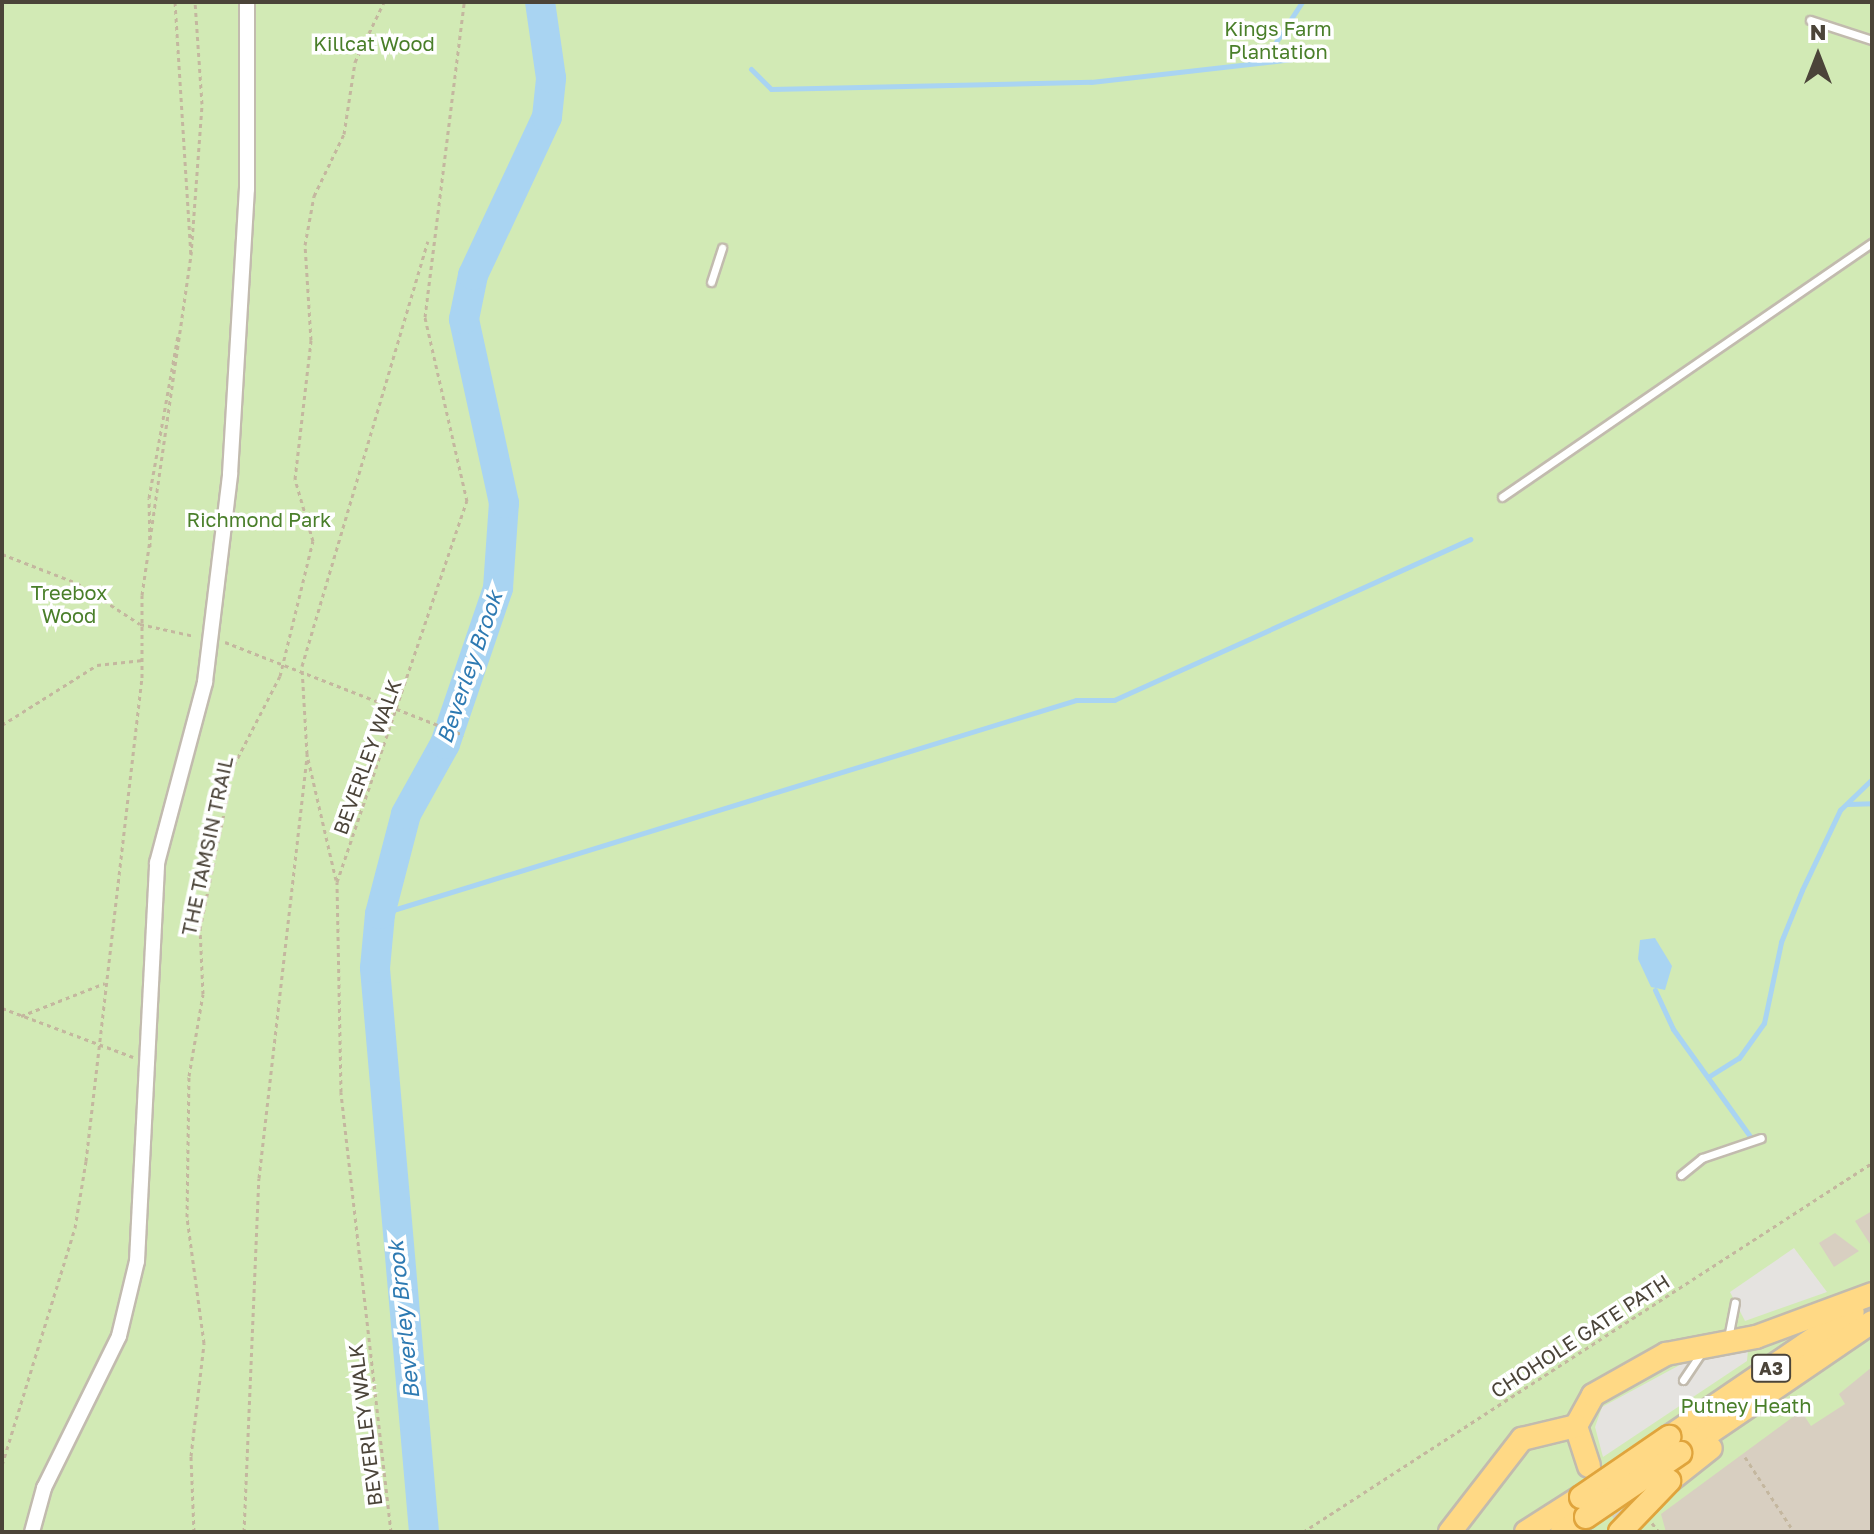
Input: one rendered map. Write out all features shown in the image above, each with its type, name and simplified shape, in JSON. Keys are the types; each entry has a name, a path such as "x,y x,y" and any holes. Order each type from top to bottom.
{"highway":[{"name":"A3","path":"1576,1426 1593,1395 1666,1354 1702,1344 1766,1334 1872,1296"},
{"name":"A3","path":"1526,1532 1584,1507 1674,1445 1872,1296"},
{"name":"A3","path":"1620,1532 1669,1481 1767,1395 1872,1322"},
{"name":"A3","path":"1674,1445 1767,1395"},
{"path":"1450,1532 1522,1439 1576,1426 1589,1466"},
{"name":"A3","path":"1562,1532 1584,1507"}],"street":[{"path":"32,1532 44,1488 131,1299 157,863 212,640 243,273 247,2"}],"lane":[{"path":"1810,20 1872,40"},
{"path":"1502,497 1872,243"},
{"path":"711,282 722,248"},
{"path":"1681,1175 1702,1158 1761,1138"},
{"path":"1728,1340 1735,1303"},
{"path":"1683,1380 1703,1355 1702,1344"}],"path":[{"path":"175,2 191,255"},
{"path":"2,1465 75,1228 99,1048 143,660 140,624 191,255 202,104 195,2"},
{"name":"THE TAMSIN TRAIL","path":"194,1532 191,1456 204,1354 187,1217 189,1076 203,994 200,929 234,765 284,660 313,541 295,479 311,340 305,245 314,196 344,134 355,62 384,2"},
{"name":"BEVERLEY WALK","path":"391,1532 341,1092 337,882 398,711 467,501 425,317 430,234 464,2"},
{"path":"244,1532 259,1178 307,754 302,666 430,234"},
{"path":"150,547 149,498 182,323"},
{"path":"2,554 77,583 140,624 212,640 302,666 398,711 463,735"},
{"path":"2,725 97,665 143,660"},
{"path":"307,754 337,882"},
{"path":"21,1016 106,982"},
{"path":"2,1008 99,1048 145,1060"},
{"name":"CHOHOLE GATE PATH","path":"1303,1532 1872,1163"},
{"path":"1745,1457 1794,1532"}],"green space":[{"path":"2,2 1872,2 1872,1532 2,1532"}],"shaded area":[{"path":"1794,1248 1827,1292 1745,1321 1730,1292"},
{"path":"1748,1350 1747,1361 1603,1457 1595,1427 1602,1407 1689,1360"}],"water":[{"path":"1655,938 1672,966 1665,990 1651,987 1638,959 1640,940"}],"building":[{"path":"1872,1211 1872,1243 1870,1244 1855,1221"},
{"path":"1835,1233 1859,1251 1834,1267 1819,1243"},
{"path":"1872,1367 1872,1532 1666,1532 1661,1514 1801,1411 1811,1426 1845,1404 1839,1394"}],"waterway":[{"name":"Beverley Brook","path":"424,1532 375,968 380,914 406,814 445,744 498,588 504,503 464,319 473,275 547,117 551,78 540,2"},
{"path":"1263,62 1302,2"},
{"path":"751,69 771,89 1091,82 1310,57"},
{"path":"380,914 1076,700 1114,700 1470,539"},
{"path":"1708,1077 1739,1058 1764,1023 1781,942 1802,890 1840,810 1872,779"},
{"path":"1847,804 1872,803"},
{"path":"1655,990 1673,1029 1750,1136"}],"tunnel":[{"path":"1602,1483 1637,1532"}],"park label":[{"name":"Kings Farm Plantation","path":"1278,40"},
{"name":"Killcat Wood","path":"374,43"},
{"name":"Richmond Park","path":"259,519"},
{"name":"Treebox Wood","path":"69,604"},
{"name":"Putney Heath","path":"1746,1405"}]}
